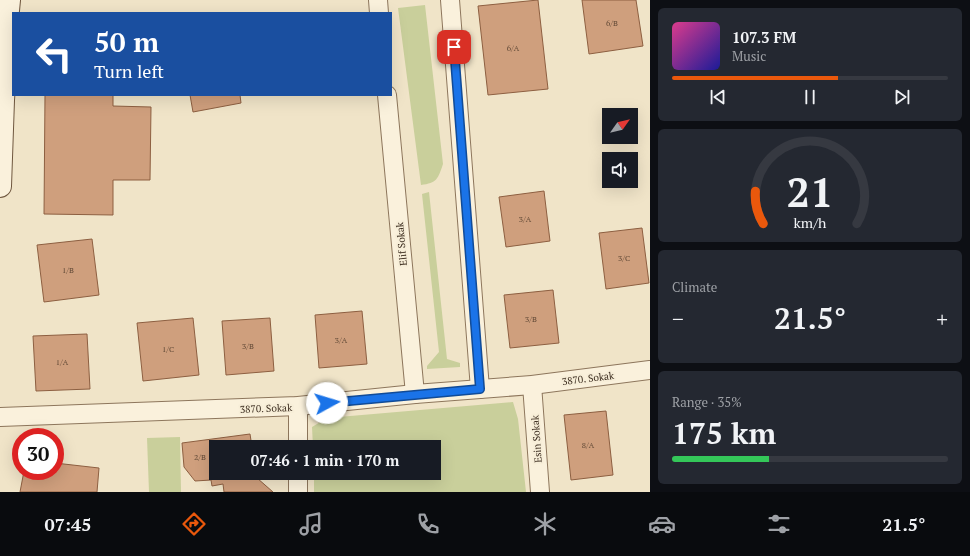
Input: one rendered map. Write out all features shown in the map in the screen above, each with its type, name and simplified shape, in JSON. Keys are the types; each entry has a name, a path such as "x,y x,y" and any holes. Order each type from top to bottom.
{"street":[{"path":"0,186 8,0"},
{"path":"378,0 379,12"},
{"path":"450,0 480,389"},
{"name":"Elif Sokak","path":"387,96 415,394"},
{"name":"3870. Sokak","path":"0,417 298,406 415,394 532,385 650,370"},
{"name":"Esin Sokak","path":"532,385 540,492"},
{"path":"298,406 298,440"},
{"path":"298,480 298,492"}],"green space":[{"path":"425,5 443,164 438,177 434,181 421,185 398,8"},
{"path":"429,192 447,359 460,363 460,367 427,369 427,366 439,352 422,194"},
{"path":"513,402 518,419 526,492 314,492 314,480 441,480 441,440 313,440 312,427 327,418"},
{"path":"180,437 181,492 149,492 147,438"}],"building":[{"path":"538,0 548,89 488,95 478,6"},
{"path":"582,0 636,0 643,46 589,54"},
{"path":"45,96 113,96 113,106 151,107 150,180 113,180 113,215 44,214"},
{"path":"190,96 240,96 241,103 193,112"},
{"path":"544,191 550,241 506,247 499,197"},
{"path":"642,228 649,283 606,289 599,233"},
{"path":"92,239 99,295 44,302 37,245"},
{"path":"553,290 559,343 510,348 504,295"},
{"path":"362,311 367,364 319,368 315,315"},
{"path":"193,318 199,375 143,381 137,323"},
{"path":"270,318 274,371 226,375 222,321"},
{"path":"87,334 90,389 36,391 33,336"},
{"path":"606,411 613,475 571,480 564,415"},
{"path":"250,434 251,440 209,440 209,480 211,480 195,481 184,467 182,443"},
{"path":"64,464 99,468 97,492 20,492 22,480 64,480"},
{"path":"211,480 259,480 273,492 224,492 223,484 212,486"}],"route":[{"path":"327,403 480,389 454,47"}]}
